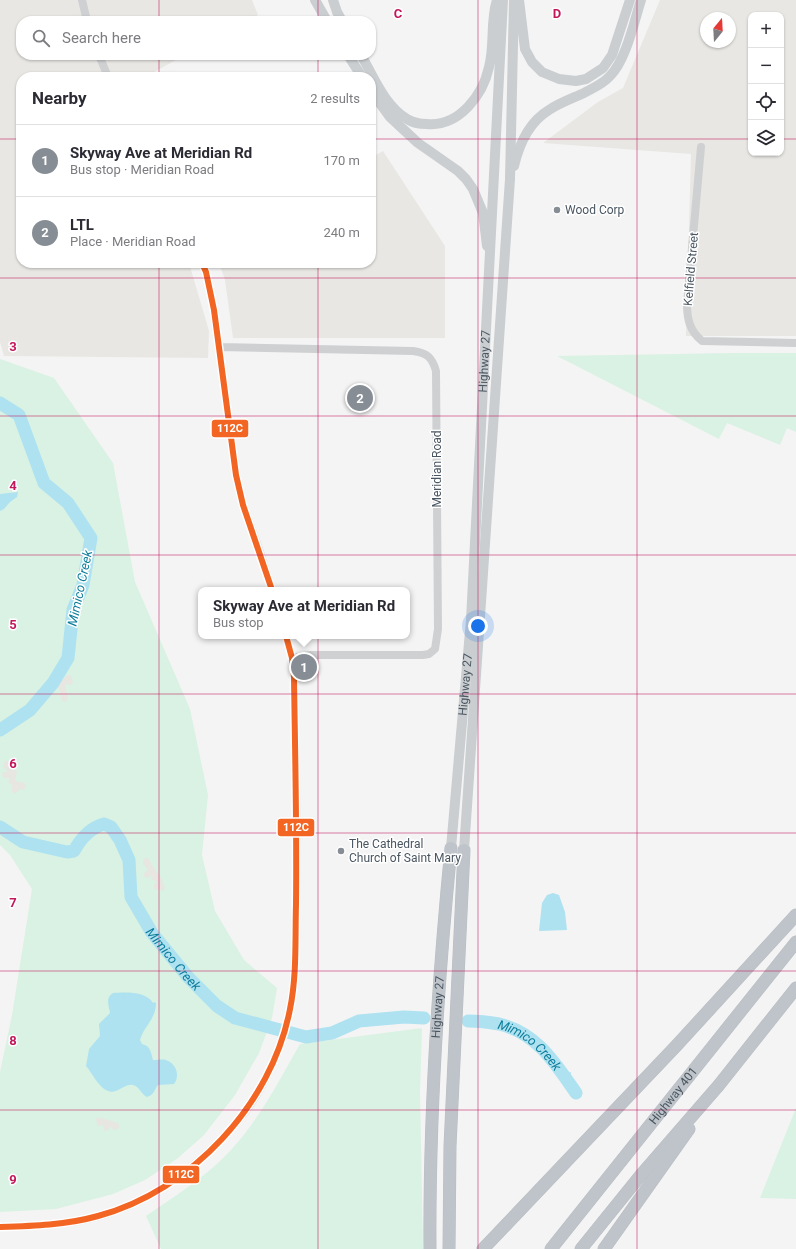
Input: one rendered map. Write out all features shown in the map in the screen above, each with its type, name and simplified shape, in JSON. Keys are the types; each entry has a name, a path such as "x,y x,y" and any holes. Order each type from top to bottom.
{"highway":[{"name":"Highway 27","path":"430,1249 434,1054 444,917 451,848"},
{"name":"Highway 27","path":"449,1249 450,1146 464,850"},
{"path":"483,1249 666,1057 796,915"},
{"name":"Highway 401","path":"551,1249 796,942"},
{"path":"580,1249 719,1085 796,988"},
{"path":"604,1249 719,1085"}],"main road":[{"path":"315,0 325,16"},
{"path":"333,0 339,16"},
{"path":"376,83 383,96 407,119 420,124 434,125 455,118 466,108 479,92 490,67 497,0"},
{"name":"Highway 27","path":"451,848 471,620 503,0"},
{"name":"Highway 27","path":"464,850 510,179 514,0"},
{"path":"519,0 525,49 532,62 542,72 559,79 576,82 586,79 603,68 612,55 630,0"},
{"path":"510,179 523,141 529,128 537,119 549,110 600,85 609,78 619,66 640,0"},
{"path":"351,60 359,72"},
{"path":"364,60 370,72"},
{"path":"376,98 390,117 418,143 458,171 469,184 478,199 483,212 484,234 490,263"}],"street":[{"path":"82,0 86,16"},
{"path":"101,60 106,72"},
{"name":"Kelfield Street","path":"701,147 687,314 691,329 702,341 796,343"},
{"path":"204,268 211,292 236,475 243,505 271,587"},
{"name":"Meridian Road","path":"219,347 413,351 424,353 436,371 438,629 435,649 429,654 423,655 311,655 292,658"},
{"path":"0,1227 43,1226 86,1219 112,1212 156,1192 195,1163 216,1145 241,1117 272,1064 279,1047 290,1008 294,970 296,876 294,677 292,658 287,639"}],"shaded area":[{"path":"0,0 252,0 258,15 256,16 16,16 16,60 176,60 154,72 16,72 16,268 190,268 209,331 208,358 4,356 0,342"},
{"path":"660,0 796,0 796,336 686,336 691,154 543,143 598,102 623,88"},
{"path":"383,151 445,246 445,338 233,338 225,280 221,268 376,268 376,155"}],"green space":[{"path":"796,353 796,432 787,428 780,445 727,423 719,439 557,356"},
{"path":"0,359 54,378 113,463 135,582 190,709 208,795 202,855 215,911 244,960 277,988 272,1018 259,1053 235,1095 204,1135 178,1158 145,1180 113,1194 56,1209 0,1212 0,1072 12,1015 32,889 10,855 0,845"},
{"path":"422,1028 420,1093 423,1249 161,1249 146,1216 201,1178 230,1151 259,1113 300,1044"},
{"path":"796,1108 796,1199 760,1198"}],"sand":[{"path":"68,675 71,676 73,682 71,685 65,685 68,698 65,702 61,699 57,684"},
{"path":"5,761 10,761 13,769 17,772 15,779 16,781 25,783 26,787 19,790 15,794 12,791 12,785 8,782 10,778 4,778 2,775 3,772 8,772 3,766"},
{"path":"146,858 149,859 161,878 165,888 163,891 159,889 156,890 154,888 154,885 157,882 151,879 152,875 147,878 144,876 144,873 148,870 143,863 143,860"},
{"path":"98,1117 118,1123 119,1128 115,1130 110,1127 107,1131 104,1130 103,1125 97,1125 96,1119"}],"water":[{"path":"18,492 17,497 0,511 0,494"},
{"path":"553,893 559,895 565,912 567,930 539,931 542,903 547,895"},
{"path":"113,993 141,994 150,999 153,1003 156,1003 154,1014 140,1040 142,1044 149,1048 153,1060 166,1060 173,1064 177,1074 174,1084 158,1085 153,1094 147,1097 133,1085 113,1092 108,1091 99,1084 86,1066 89,1049 100,1036 99,1024 110,1013 108,1000"}],"waterway":[{"name":"Mimico Creek","path":"0,403 19,415 44,483 68,503 91,538 83,585 73,610 68,658 53,683 30,710 0,730"},
{"name":"Mimico Creek","path":"0,827 23,842 67,852 74,851 83,838 94,828 104,824 111,827 120,840 129,860 131,897 152,933 188,977 217,1006 235,1018 306,1037 332,1033 359,1021 404,1017 424,1018"},
{"name":"Mimico Creek","path":"468,1021 499,1024 524,1034 535,1042 552,1060 576,1093"},
{"name":"Mimico Creek","path":"566,1079 570,1073"}],"transit line":[{"name":"112C","path":"204,268 214,310 236,475 243,505 271,587"},
{"name":"112C","path":"0,1227 49,1224 86,1219 132,1204 165,1186 195,1165 222,1139 246,1110 265,1078 280,1044 290,1009 295,970 296,847 294,677 292,658 287,639"}],"place":[{"name":"Wood Corp","path":"557,210"},
{"name":"LTL","path":"360,398"},
{"name":"Skyway Ave at Meridian Rd","path":"304,667"},
{"name":"The Cathedral Church of Saint Mary","path":"341,851"}]}
